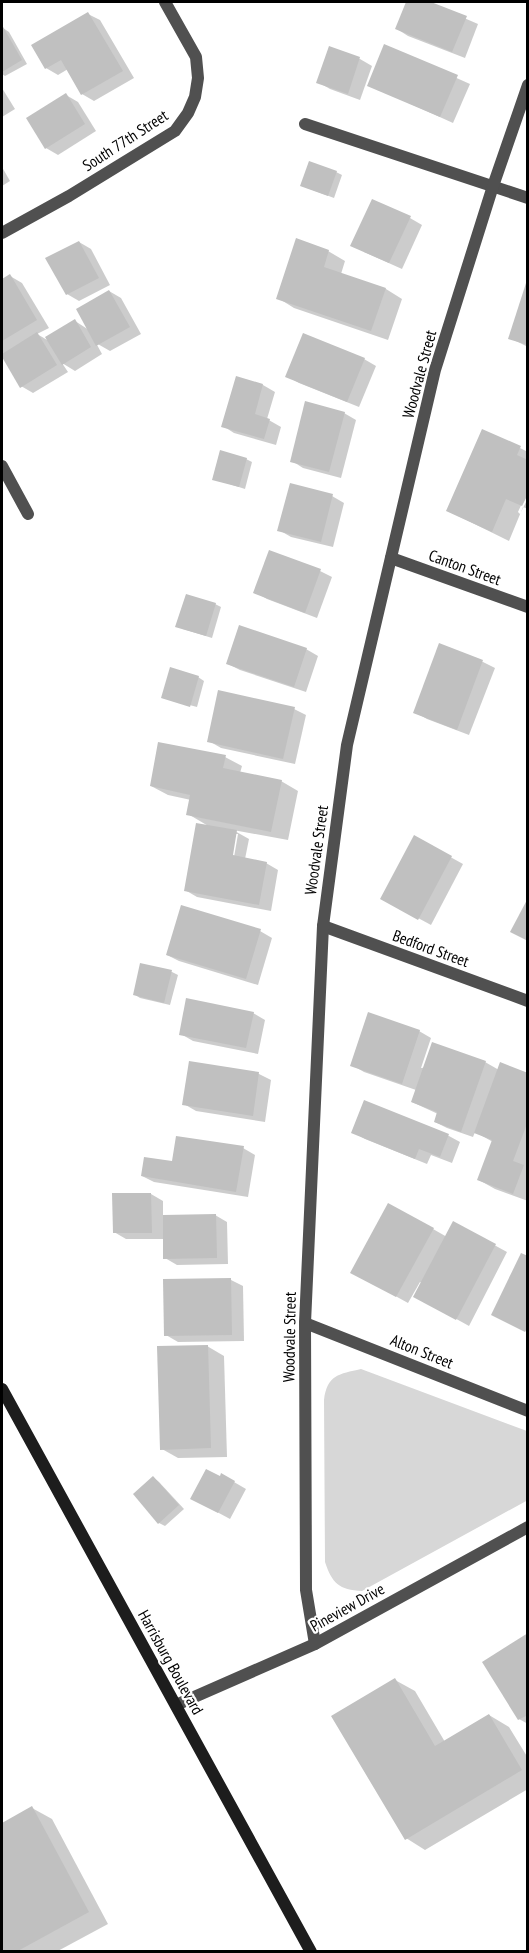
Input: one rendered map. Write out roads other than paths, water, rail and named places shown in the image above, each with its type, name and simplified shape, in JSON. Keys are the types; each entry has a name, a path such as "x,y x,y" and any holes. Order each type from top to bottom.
{"main road":[{"name":"Harrisburg Boulevard","path":"2,1389 311,1952"}],"street":[{"name":"South 77th Street","path":"2,234 175,131 188,113 195,97 198,78 196,57 165,2"},
{"name":"Woodvale Street","path":"315,1644 306,1590 305,1323 323,926 347,745 435,370 493,186 528,85"},
{"path":"305,124 528,198"},
{"path":"2,466 28,514"},
{"name":"Canton Street","path":"391,558 528,607"},
{"name":"Bedford Street","path":"323,926 528,1001"},
{"name":"Alton Street","path":"305,1323 528,1411"},
{"name":"Pineview Drive","path":"176,1705 315,1644 528,1527"}]}
